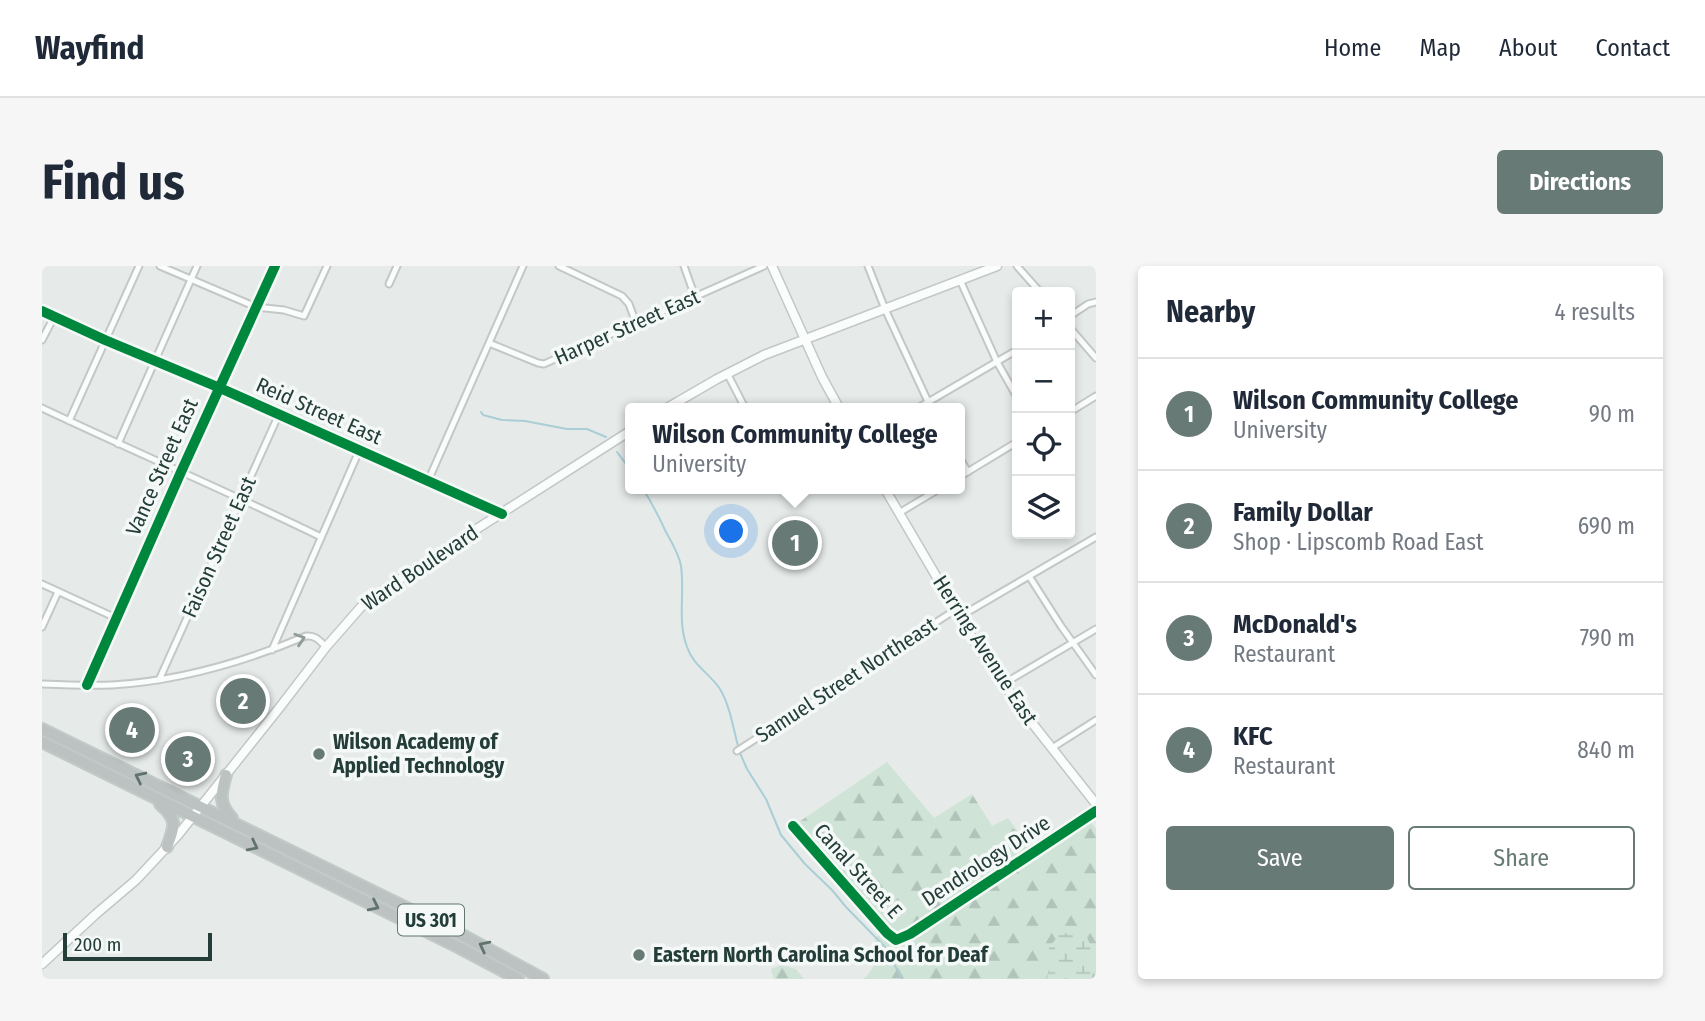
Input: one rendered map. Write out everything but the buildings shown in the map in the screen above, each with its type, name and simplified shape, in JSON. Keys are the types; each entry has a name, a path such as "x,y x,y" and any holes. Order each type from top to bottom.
{"highway":[{"name":"US 301","path":"42,729 475,942 543,979"},
{"name":"US 301","path":"42,742 518,979"},
{"path":"226,775 222,802 225,811 239,825"},
{"path":"150,795 168,811 173,820 173,830 167,847"}],"main road":[{"path":"772,266 836,403"},
{"path":"676,403 764,355 997,266"},
{"name":"Reid Street East","path":"42,311 502,514"},
{"name":"Ward Boulevard","path":"42,964 136,880 167,847 202,807 345,623 361,607 439,553 625,435"},
{"name":"Herring Avenue East","path":"888,494 957,613 1003,684 1096,804"}],"street":[{"path":"69,421 139,266"},
{"path":"160,266 256,307 284,310 304,316 327,266"},
{"path":"118,444 197,266"},
{"name":"Vance Street East","path":"87,685 275,266"},
{"path":"389,284 397,266"},
{"path":"428,481 523,266"},
{"path":"559,266 622,296 629,304 636,323"},
{"path":"684,266 695,297"},
{"name":"Harper Street East","path":"489,342 544,364 764,266"},
{"path":"868,266 929,403"},
{"path":"1017,266 1036,287"},
{"path":"960,280 997,362 1012,388"},
{"path":"1075,313 1096,302"},
{"path":"42,340 54,317"},
{"path":"1075,334 1096,358"},
{"path":"933,403 1012,353"},
{"path":"727,373 742,403"},
{"path":"1075,409 1096,396"},
{"path":"42,408 321,537"},
{"name":"Faison Street East","path":"159,680 279,414"},
{"path":"965,474 1012,446"},
{"path":"272,650 359,451"},
{"path":"965,466 968,472"},
{"path":"899,513 931,494"},
{"name":"Samuel Street Northeast","path":"737,751 957,613 1096,537"},
{"path":"1028,576 1096,675"},
{"path":"42,584 116,618"},
{"path":"42,627 58,592"},
{"path":"1003,684 1096,629"},
{"path":"42,684 113,685 159,680 212,669 312,635 326,647"},
{"path":"1052,748 1096,720"},
{"name":"Dendrology Drive","path":"897,940 1096,811"},
{"name":"Canal Street E","path":"793,826 887,933 897,940"}],"green space":[{"path":"887,762 934,818 972,794 992,826 1008,818 1036,856 1090,821 1096,829 1096,979 864,979 876,960 875,939 879,934 885,935 793,826"},
{"path":"1084,931 1092,949 1092,979 1047,979 1049,947 1059,935"},
{"path":"781,965 796,969 804,979 774,979 771,969"}],"waterway":[{"path":"481,412 502,420 525,421 567,429 587,429 606,437"},
{"path":"617,452 625,462"},
{"path":"646,494 680,562 682,627 687,647 693,659 720,689 738,746"},
{"path":"740,753 766,799 781,835 805,864 885,947 902,979"}],"cycle path":[{"path":"87,685 275,266"},
{"path":"42,311 502,514"},
{"path":"793,826 896,940 910,934 1096,811"}],"place":[{"name":"Wilson Community College","path":"795,543"},
{"name":"Family Dollar","path":"243,701"},
{"name":"KFC","path":"132,730"},
{"name":"Wilson Academy of Applied Technology","path":"319,754"},
{"name":"McDonald's","path":"188,759"},
{"name":"Eastern North Carolina School for Deaf","path":"639,955"}]}
